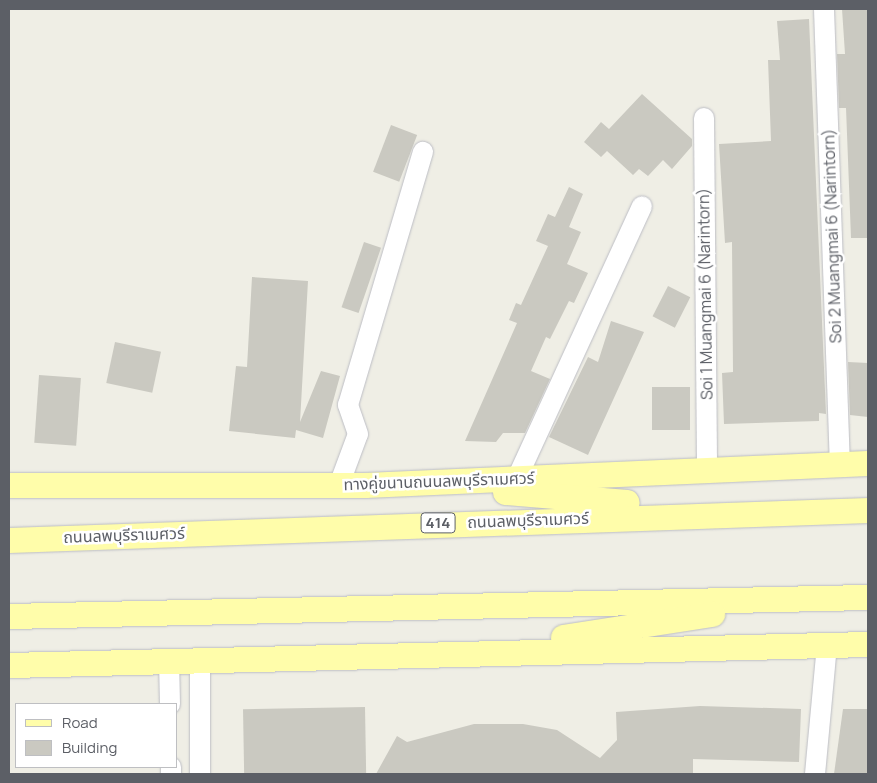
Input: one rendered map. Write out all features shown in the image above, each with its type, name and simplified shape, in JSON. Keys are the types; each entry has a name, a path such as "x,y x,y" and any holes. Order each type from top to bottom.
{"main road":[{"name":"ทางคู่ขนานถนนลพบุรีราเมศวร์","path":"9,485 365,485 868,463"},
{"path":"365,485 735,512"},
{"name":"ถนนลพบุรีราเมศวร์","path":"9,540 735,512 868,510"},
{"path":"9,616 858,598"},
{"path":"460,652 858,598"},
{"path":"9,665 460,652 868,644"}],"street":[{"name":"Soi 2 Muangmai 6 (Narintorn)","path":"824,9 840,464"},
{"name":"Soi 1 Muangmai 6 (Narintorn)","path":"704,118 707,470"},
{"path":"340,485 358,434 348,405 423,152"},
{"path":"517,478 642,206"},
{"path":"815,774 827,645"},
{"path":"169,660 170,703"},
{"path":"200,660 200,774"}],"building":[{"path":"842,9 868,9 868,238 851,238 846,108 839,108 837,54 845,54"},
{"path":"809,19 826,414 819,413 819,421 724,424 722,373 733,372 732,242 725,243 719,144 771,141 768,60 780,60 777,21"},
{"path":"642,94 692,139 692,146 672,169 663,160 648,176 639,169 633,175 607,151 601,157 584,142 601,122 609,129"},
{"path":"391,125 417,135 399,182 373,172"},
{"path":"569,187 583,194 569,227 581,232 567,264 588,273 574,303 569,301 550,339 546,337 531,371 550,379 525,433 503,433 496,442 465,441 517,323 509,320 516,303 521,305 548,246 536,241 548,214 555,217"},
{"path":"364,242 381,248 359,313 342,307"},
{"path":"252,277 308,281 300,422 321,371 340,376 323,438 296,430 295,438 229,431 236,366 247,367"},
{"path":"668,286 690,297 675,328 653,316"},
{"path":"611,321 644,332 588,455 549,437 588,357 598,362"},
{"path":"115,342 161,352 152,393 106,383"},
{"path":"848,362 868,363 868,417 850,415"},
{"path":"39,375 81,378 76,446 34,443"},
{"path":"652,387 690,387 690,430 652,430"},
{"path":"700,706 801,709 799,762 693,759 693,774 376,774 397,736 407,742 474,724 523,724 557,730 600,758 617,740 616,712"},
{"path":"365,707 366,774 244,774 243,709"},
{"path":"843,709 868,709 868,774 834,774"}]}
